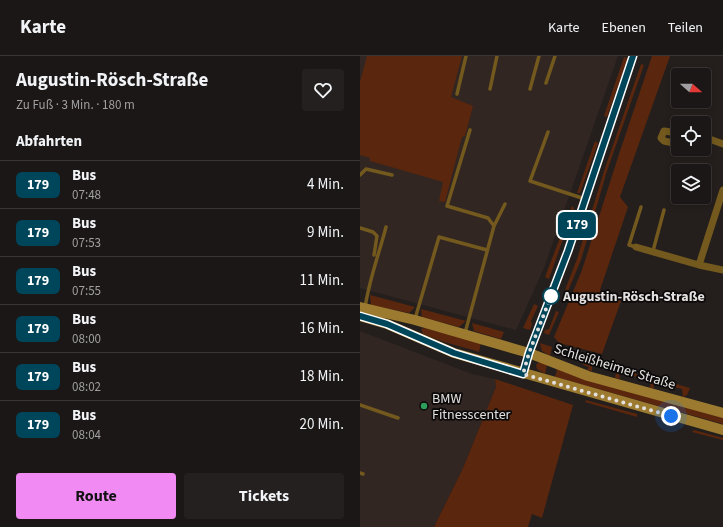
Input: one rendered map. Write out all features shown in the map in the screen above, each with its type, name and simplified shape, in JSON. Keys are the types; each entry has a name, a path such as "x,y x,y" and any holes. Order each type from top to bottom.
{"main road":[{"name":"Schleißheimer Straße","path":"362,312 415,320 529,353 588,376 723,413"},
{"path":"362,312 454,353 523,374 723,430"}],"street":[{"path":"523,374 529,353 556,286 633,56"},
{"path":"671,132 664,131 660,138 664,141 671,142"},
{"path":"711,140 723,144"},
{"path":"699,265 723,190"},
{"path":"636,247 699,265 723,270"}],"lane":[{"path":"457,94 466,56"},
{"path":"490,89 497,56"},
{"path":"530,89 539,56"},
{"path":"546,83 556,56"},
{"path":"470,130 447,206 488,218 494,226"},
{"path":"548,132 530,181 585,198"},
{"path":"360,175 366,169 392,175"},
{"path":"465,334 494,226 505,204"},
{"path":"636,247 629,245 640,207"},
{"path":"652,252 664,210"},
{"path":"362,312 372,272 379,256 386,227"},
{"path":"360,228 373,232 377,236 374,255"},
{"path":"415,320 439,237 487,250"},
{"path":"360,405 398,418"}],"shaded area":[{"path":"360,56 618,56 544,268 516,330 360,288"},
{"path":"367,56 462,56 451,97 473,106 465,136 462,137 445,202 439,201 443,182 370,161 370,158 360,155 360,82"},
{"path":"652,56 670,56 620,197 628,207 600,290 621,301 602,354 559,343 554,337 582,270"},
{"path":"624,57 629,59 628,64 625,66 607,117 604,116"},
{"path":"641,64 644,65 607,171 581,260 568,291 565,290 577,259 604,171"},
{"path":"595,141 598,143 580,193 577,193"},
{"path":"572,206 574,208 549,279 545,277"},
{"path":"370,295 415,307 409,313 371,305"},
{"path":"534,304 538,306 531,321 532,324 530,330 523,328"},
{"path":"421,309 466,321 459,327 422,317"},
{"path":"556,311 559,312 549,335 544,333 545,330 549,329"},
{"path":"472,323 504,332 501,339 474,331"},
{"path":"425,328 481,343 479,352 423,334 421,329"},
{"path":"360,331 472,374 495,379 496,387 463,468 434,527 360,527"},
{"path":"540,343 552,347 550,356 542,351"},
{"path":"585,359 610,365 609,369 592,364 592,371 587,370 589,367 583,365"},
{"path":"539,362 547,365 545,374 537,369 536,365"},
{"path":"617,368 637,373 636,377 619,372 620,379 615,378"},
{"path":"557,369 723,417 723,424 555,377"},
{"path":"651,377 664,381 663,384 653,381 654,388 650,388"},
{"path":"495,379 573,405 542,518 532,514 528,527 434,527 463,468 496,387"},
{"path":"669,382 690,388 687,395 683,397 682,389 668,385"},
{"path":"586,400 637,414 637,417 585,402"},
{"path":"694,430 723,438 723,440 692,432"}],"bus line":[{"name":"179","path":"360,316 387,324 454,353 523,374 529,353 556,286 633,56"}],"place":[{"name":"Augustin-Rösch-Straße","path":"551,296"},
{"name":"BMW Fitnesscenter","path":"424,406"}],"route":[{"path":"551,296 529,353 523,374 671,416"}]}
